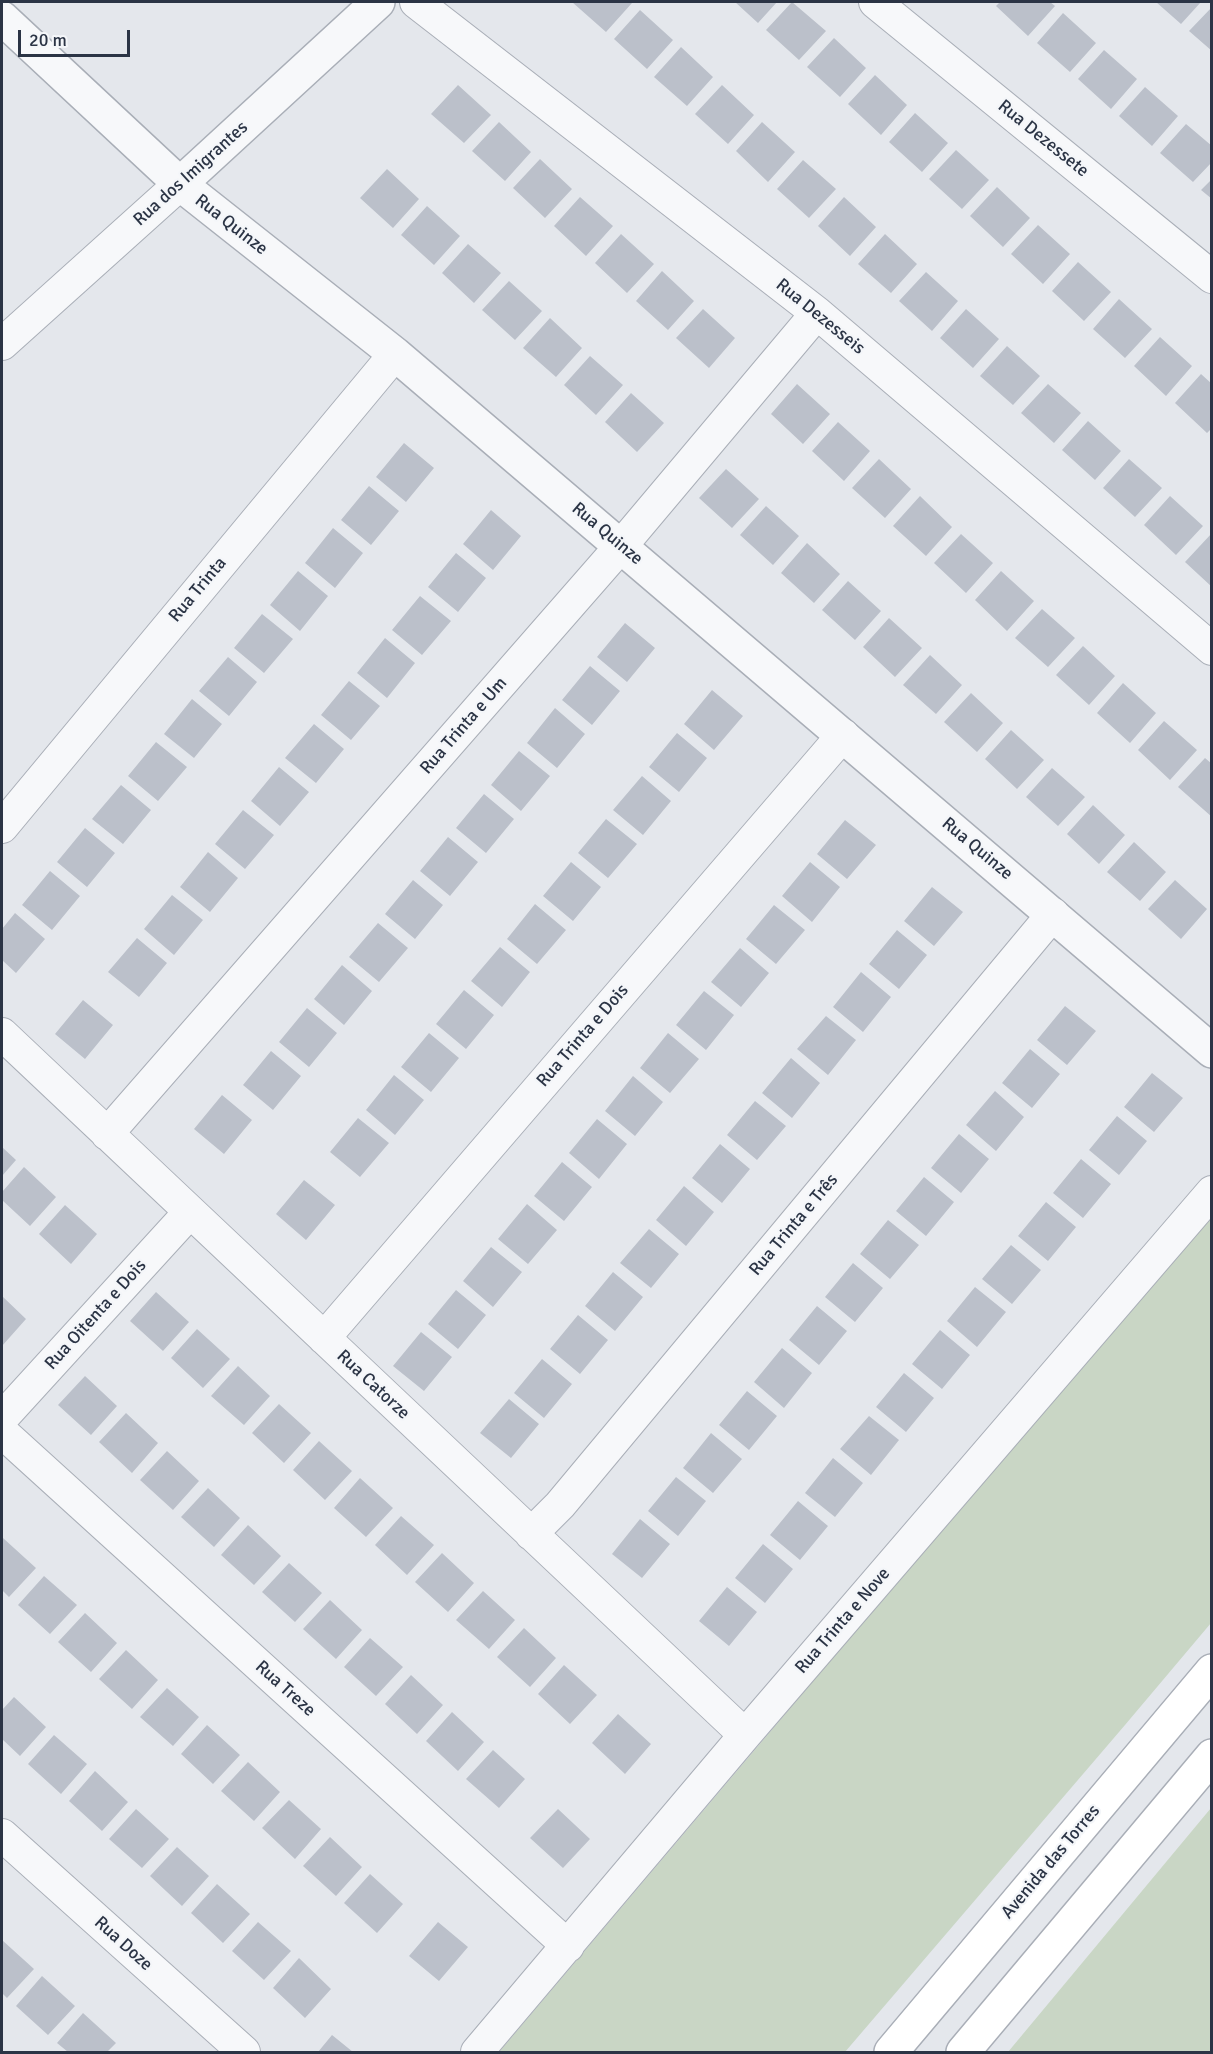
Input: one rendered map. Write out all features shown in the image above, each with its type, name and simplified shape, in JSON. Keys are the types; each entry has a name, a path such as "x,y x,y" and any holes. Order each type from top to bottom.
{"main road":[{"name":"Avenida das Torres","path":"891,2052 1212,1671"},
{"path":"963,2052 1212,1756"}],"street":[{"name":"Rua dos Imigrantes","path":"2,344 378,2"},
{"name":"Rua Dezesseis","path":"416,2 817,313 1212,649"},
{"name":"Rua Dezessete","path":"875,2 1212,277"},
{"name":"Rua Quinze","path":"2,18 180,184 395,354 1212,1051"},
{"name":"Rua Trinta e Um","path":"107,1134 621,546 817,313"},
{"name":"Rua Trinta","path":"2,827 395,354"},
{"name":"Rua Trinta e Dois","path":"324,1338 843,735"},
{"name":"Rua Trinta e Três","path":"531,1534 560,1505 1053,914"},
{"name":"Rua Catorze","path":"2,1034 745,1735"},
{"name":"Rua Trinta e Nove","path":"477,2052 745,1735 1212,1192"},
{"name":"Rua Oitenta e Dois","path":"2,1419 189,1212"},
{"name":"Rua Treze","path":"2,1432 567,1946"},
{"name":"Rua Doze","path":"2,1835 244,2052"}],"green space":[{"path":"1211,1211 1211,1623 1125,1725 845,2052 499,2052"},
{"path":"1211,1808 1211,2052 1008,2052"}],"building":[{"path":"572,2 631,2 632,3 606,32"},
{"path":"735,2 777,2 758,23"},
{"path":"792,2 826,31 799,60 766,30"},
{"path":"1000,2 1050,2 1055,6 1028,36 996,6"},
{"path":"1156,2 1201,2 1181,24"},
{"path":"1212,7 1212,51 1189,31"},
{"path":"640,10 673,40 647,69 614,39"},
{"path":"1063,13 1096,43 1070,72 1037,43"},
{"path":"834,38 866,68 840,97 807,67"},
{"path":"681,47 713,77 687,106 654,77"},
{"path":"1104,50 1137,79 1111,109 1078,79"},
{"path":"875,75 907,105 881,135 848,104"},
{"path":"458,85 491,115 464,143 431,114"},
{"path":"722,85 754,115 728,144 695,114"},
{"path":"1145,87 1178,116 1152,146 1119,116"},
{"path":"915,113 948,143 922,172 889,142"},
{"path":"499,122 531,152 505,181 472,151"},
{"path":"762,122 795,152 768,182 736,151"},
{"path":"1186,124 1212,146 1212,162 1193,182 1160,153"},
{"path":"956,150 989,180 962,209 929,179"},
{"path":"540,159 572,189 545,218 513,188"},
{"path":"803,160 836,189 809,218 777,189"},
{"path":"387,169 419,199 393,228 360,198"},
{"path":"1212,179 1212,199 1201,190"},
{"path":"997,187 1030,218 1003,247 970,216"},
{"path":"580,197 613,226 586,256 554,226"},
{"path":"844,197 876,227 850,256 818,226"},
{"path":"427,206 460,236 434,265 401,235"},
{"path":"1038,225 1070,254 1043,284 1011,254"},
{"path":"621,234 654,264 627,293 595,263"},
{"path":"885,234 917,264 891,293 858,264"},
{"path":"468,244 501,273 474,303 442,273"},
{"path":"1078,262 1111,292 1084,321 1052,291"},
{"path":"662,271 694,301 668,330 636,301"},
{"path":"926,272 958,301 932,331 899,301"},
{"path":"509,281 542,311 515,340 482,310"},
{"path":"1119,299 1152,329 1125,358 1093,329"},
{"path":"703,309 735,338 709,368 676,338"},
{"path":"966,309 999,339 973,368 940,338"},
{"path":"550,318 582,348 556,377 523,348"},
{"path":"1160,337 1192,366 1166,396 1134,366"},
{"path":"1007,346 1040,376 1013,405 980,376"},
{"path":"590,356 623,385 596,415 564,385"},
{"path":"1201,374 1212,384 1212,428 1207,433 1175,403"},
{"path":"797,384 830,414 803,444 771,414"},
{"path":"1048,384 1081,413 1054,443 1021,413"},
{"path":"631,393 664,423 637,452 605,422"},
{"path":"1088,421 1121,451 1095,480 1062,450"},
{"path":"838,422 870,451 844,481 812,451"},
{"path":"404,443 434,468 406,502 376,477"},
{"path":"879,459 911,489 885,518 852,488"},
{"path":"1129,459 1162,488 1135,517 1103,488"},
{"path":"726,469 759,499 732,528 699,498"},
{"path":"369,486 399,511 371,545 341,520"},
{"path":"920,496 952,527 926,556 893,526"},
{"path":"1170,496 1203,526 1176,555 1144,525"},
{"path":"766,506 799,536 773,565 740,535"},
{"path":"491,510 521,536 493,570 463,544"},
{"path":"333,528 363,553 335,588 305,563"},
{"path":"1212,533 1212,587 1185,562"},
{"path":"961,534 993,563 966,593 934,563"},
{"path":"807,543 840,574 814,603 781,573"},
{"path":"456,553 486,578 458,612 428,587"},
{"path":"298,571 328,596 300,631 270,605"},
{"path":"1001,571 1034,601 1007,631 975,600"},
{"path":"848,581 881,611 855,640 822,610"},
{"path":"420,596 451,621 422,655 392,630"},
{"path":"1042,609 1075,638 1048,667 1015,638"},
{"path":"262,614 293,639 264,673 234,648"},
{"path":"889,618 922,648 895,677 863,647"},
{"path":"625,623 655,648 627,682 597,657"},
{"path":"385,638 415,663 387,698 357,673"},
{"path":"1083,646 1115,676 1089,705 1056,675"},
{"path":"930,655 962,685 936,714 903,685"},
{"path":"228,657 257,682 229,716 199,691"},
{"path":"590,666 620,691 592,725 562,700"},
{"path":"349,681 380,706 351,740 321,715"},
{"path":"1123,683 1156,713 1130,743 1097,713"},
{"path":"712,690 743,716 714,750 684,724"},
{"path":"971,693 1003,723 977,752 944,722"},
{"path":"192,699 222,724 194,758 164,734"},
{"path":"555,708 585,734 557,768 527,743"},
{"path":"1164,721 1197,750 1170,780 1138,750"},
{"path":"314,724 344,749 316,783 285,758"},
{"path":"1011,730 1044,760 1017,789 985,759"},
{"path":"677,733 707,758 679,792 649,767"},
{"path":"156,742 187,767 158,801 128,776"},
{"path":"519,751 550,776 521,811 491,785"},
{"path":"1205,758 1212,764 1212,817 1178,787"},
{"path":"279,767 309,792 280,826 251,801"},
{"path":"1052,768 1085,797 1058,826 1026,797"},
{"path":"642,776 671,801 643,835 613,810"},
{"path":"121,785 151,810 123,844 92,819"},
{"path":"484,794 514,819 486,853 456,828"},
{"path":"1093,805 1125,835 1099,864 1067,834"},
{"path":"243,810 274,835 245,869 215,844"},
{"path":"606,819 637,844 608,878 578,853"},
{"path":"845,820 876,845 847,879 817,854"},
{"path":"85,828 115,853 87,887 57,862"},
{"path":"448,837 478,862 450,896 420,871"},
{"path":"1134,842 1166,872 1140,901 1107,872"},
{"path":"208,852 238,878 210,912 180,887"},
{"path":"571,862 601,887 573,921 543,896"},
{"path":"810,862 840,887 812,922 782,896"},
{"path":"50,871 80,896 52,930 22,905"},
{"path":"413,880 443,905 415,939 385,914"},
{"path":"1175,880 1207,909 1181,939 1148,909"},
{"path":"932,887 963,912 934,946 904,921"},
{"path":"172,895 203,920 174,955 144,929"},
{"path":"535,904 566,930 537,964 507,939"},
{"path":"774,905 805,930 776,964 746,939"},
{"path":"15,913 45,939 16,973 2,960 2,929"},
{"path":"378,923 408,948 379,982 349,957"},
{"path":"897,930 927,955 899,989 869,964"},
{"path":"137,938 167,963 139,997 108,972"},
{"path":"500,947 530,972 502,1007 471,981"},
{"path":"740,948 769,973 741,1007 711,982"},
{"path":"342,965 372,991 344,1025 314,999"},
{"path":"861,972 891,997 863,1032 833,1007"},
{"path":"464,990 494,1015 466,1049 436,1024"},
{"path":"704,991 734,1015 706,1050 676,1025"},
{"path":"83,1000 113,1025 85,1059 55,1034"},
{"path":"1065,1006 1096,1031 1067,1065 1037,1040"},
{"path":"307,1008 337,1033 309,1067 279,1042"},
{"path":"826,1016 856,1040 828,1075 797,1049"},
{"path":"429,1033 459,1058 431,1092 401,1067"},
{"path":"668,1033 699,1059 670,1093 640,1068"},
{"path":"1030,1049 1060,1074 1032,1108 1002,1083"},
{"path":"271,1051 301,1076 273,1110 243,1085"},
{"path":"791,1058 820,1083 792,1118 762,1093"},
{"path":"1152,1073 1183,1098 1154,1132 1124,1107"},
{"path":"394,1075 424,1100 395,1135 366,1110"},
{"path":"633,1076 663,1102 635,1136 605,1111"},
{"path":"995,1091 1024,1117 996,1151 966,1125"},
{"path":"222,1095 252,1120 224,1154 194,1129"},
{"path":"755,1101 786,1126 757,1160 727,1135"},
{"path":"1117,1116 1147,1141 1119,1175 1089,1150"},
{"path":"358,1118 389,1143 360,1177 330,1152"},
{"path":"597,1119 627,1144 599,1179 569,1153"},
{"path":"959,1134 989,1159 961,1193 931,1168"},
{"path":"720,1144 750,1169 722,1203 692,1178"},
{"path":"2,1147 16,1160 2,1176"},
{"path":"1081,1159 1111,1184 1083,1218 1053,1193"},
{"path":"562,1162 592,1187 564,1221 534,1196"},
{"path":"24,1167 56,1197 30,1226 2,1200 2,1192"},
{"path":"924,1177 954,1202 926,1236 896,1211"},
{"path":"304,1180 335,1205 306,1240 276,1214"},
{"path":"684,1186 714,1212 686,1246 656,1220"},
{"path":"1046,1202 1076,1227 1048,1261 1018,1236"},
{"path":"527,1204 557,1230 528,1264 498,1239"},
{"path":"65,1205 97,1234 71,1264 39,1234"},
{"path":"888,1220 919,1245 890,1279 860,1254"},
{"path":"649,1229 679,1254 651,1288 620,1263"},
{"path":"1011,1245 1041,1270 1012,1304 982,1279"},
{"path":"491,1247 522,1272 493,1307 463,1281"},
{"path":"853,1263 883,1288 855,1322 825,1297"},
{"path":"613,1272 643,1297 615,1331 585,1306"},
{"path":"975,1287 1006,1312 977,1347 947,1321"},
{"path":"456,1290 486,1315 458,1349 428,1324"},
{"path":"156,1292 189,1322 163,1351 130,1321"},
{"path":"2,1296 26,1319 2,1346"},
{"path":"817,1306 847,1331 819,1365 789,1340"},
{"path":"578,1315 608,1340 580,1374 550,1349"},
{"path":"197,1329 230,1359 203,1388 171,1358"},
{"path":"940,1330 970,1355 942,1389 912,1364"},
{"path":"421,1332 452,1357 424,1391 393,1366"},
{"path":"782,1348 812,1373 784,1408 754,1382"},
{"path":"542,1359 572,1384 544,1418 514,1393"},
{"path":"238,1366 270,1396 244,1425 211,1396"},
{"path":"904,1373 934,1398 906,1432 876,1407"},
{"path":"85,1376 117,1406 91,1435 58,1405"},
{"path":"747,1391 777,1416 749,1450 719,1425"},
{"path":"509,1399 539,1424 511,1458 480,1433"},
{"path":"279,1404 311,1433 284,1463 252,1433"},
{"path":"126,1413 158,1443 132,1473 99,1442"},
{"path":"869,1416 899,1440 871,1475 840,1449"},
{"path":"711,1433 742,1459 713,1493 683,1468"},
{"path":"319,1441 352,1471 325,1500 293,1470"},
{"path":"167,1451 199,1481 173,1510 140,1480"},
{"path":"833,1458 863,1483 835,1517 805,1493"},
{"path":"676,1477 706,1501 678,1536 648,1511"},
{"path":"360,1478 393,1508 366,1537 334,1508"},
{"path":"208,1488 240,1518 214,1547 181,1517"},
{"path":"798,1501 828,1526 800,1560 770,1535"},
{"path":"401,1516 434,1545 407,1575 375,1545"},
{"path":"640,1519 670,1544 642,1578 612,1554"},
{"path":"248,1525 281,1556 254,1585 221,1555"},
{"path":"3,1538 36,1568 9,1597 2,1590"},
{"path":"763,1544 793,1569 765,1603 735,1578"},
{"path":"442,1553 474,1583 448,1612 415,1582"},
{"path":"289,1563 322,1593 295,1622 262,1592"},
{"path":"44,1576 77,1605 50,1634 18,1605"},
{"path":"727,1587 757,1612 729,1646 699,1621"},
{"path":"483,1591 515,1620 489,1649 456,1620"},
{"path":"330,1600 362,1630 336,1659 303,1629"},
{"path":"85,1613 117,1643 91,1672 58,1642"},
{"path":"524,1628 556,1658 530,1687 497,1657"},
{"path":"370,1638 403,1667 376,1696 344,1667"},
{"path":"126,1650 158,1680 132,1709 99,1679"},
{"path":"564,1665 597,1695 570,1724 538,1694"},
{"path":"411,1675 443,1705 417,1734 385,1704"},
{"path":"167,1688 199,1717 173,1746 140,1717"},
{"path":"14,1697 46,1727 20,1756 2,1739 2,1710"},
{"path":"452,1712 484,1742 458,1771 426,1741"},
{"path":"618,1714 651,1744 625,1774 592,1743"},
{"path":"207,1725 240,1755 213,1784 181,1754"},
{"path":"54,1735 87,1764 61,1794 28,1764"},
{"path":"493,1750 525,1779 499,1808 466,1779"},
{"path":"248,1762 280,1792 254,1821 221,1791"},
{"path":"95,1771 128,1802 102,1831 69,1801"},
{"path":"289,1800 321,1829 295,1859 262,1828"},
{"path":"136,1809 169,1839 142,1868 109,1839"},
{"path":"558,1809 590,1839 563,1868 530,1838"},
{"path":"330,1837 362,1867 336,1896 303,1866"},
{"path":"177,1847 209,1876 182,1906 150,1876"},
{"path":"370,1874 403,1904 377,1933 344,1903"},
{"path":"217,1884 250,1914 223,1943 191,1913"},
{"path":"258,1922 291,1951 264,1980 232,1951"},
{"path":"438,1922 468,1947 439,1981 409,1956"},
{"path":"2,1940 34,1969 7,1998 2,1993"},
{"path":"299,1958 331,1989 305,2018 273,1988"},
{"path":"42,1976 75,2006 48,2035 16,2006"},
{"path":"83,2013 116,2043 107,2052 68,2052 57,2043"},
{"path":"332,2035 353,2052 318,2052"}]}
